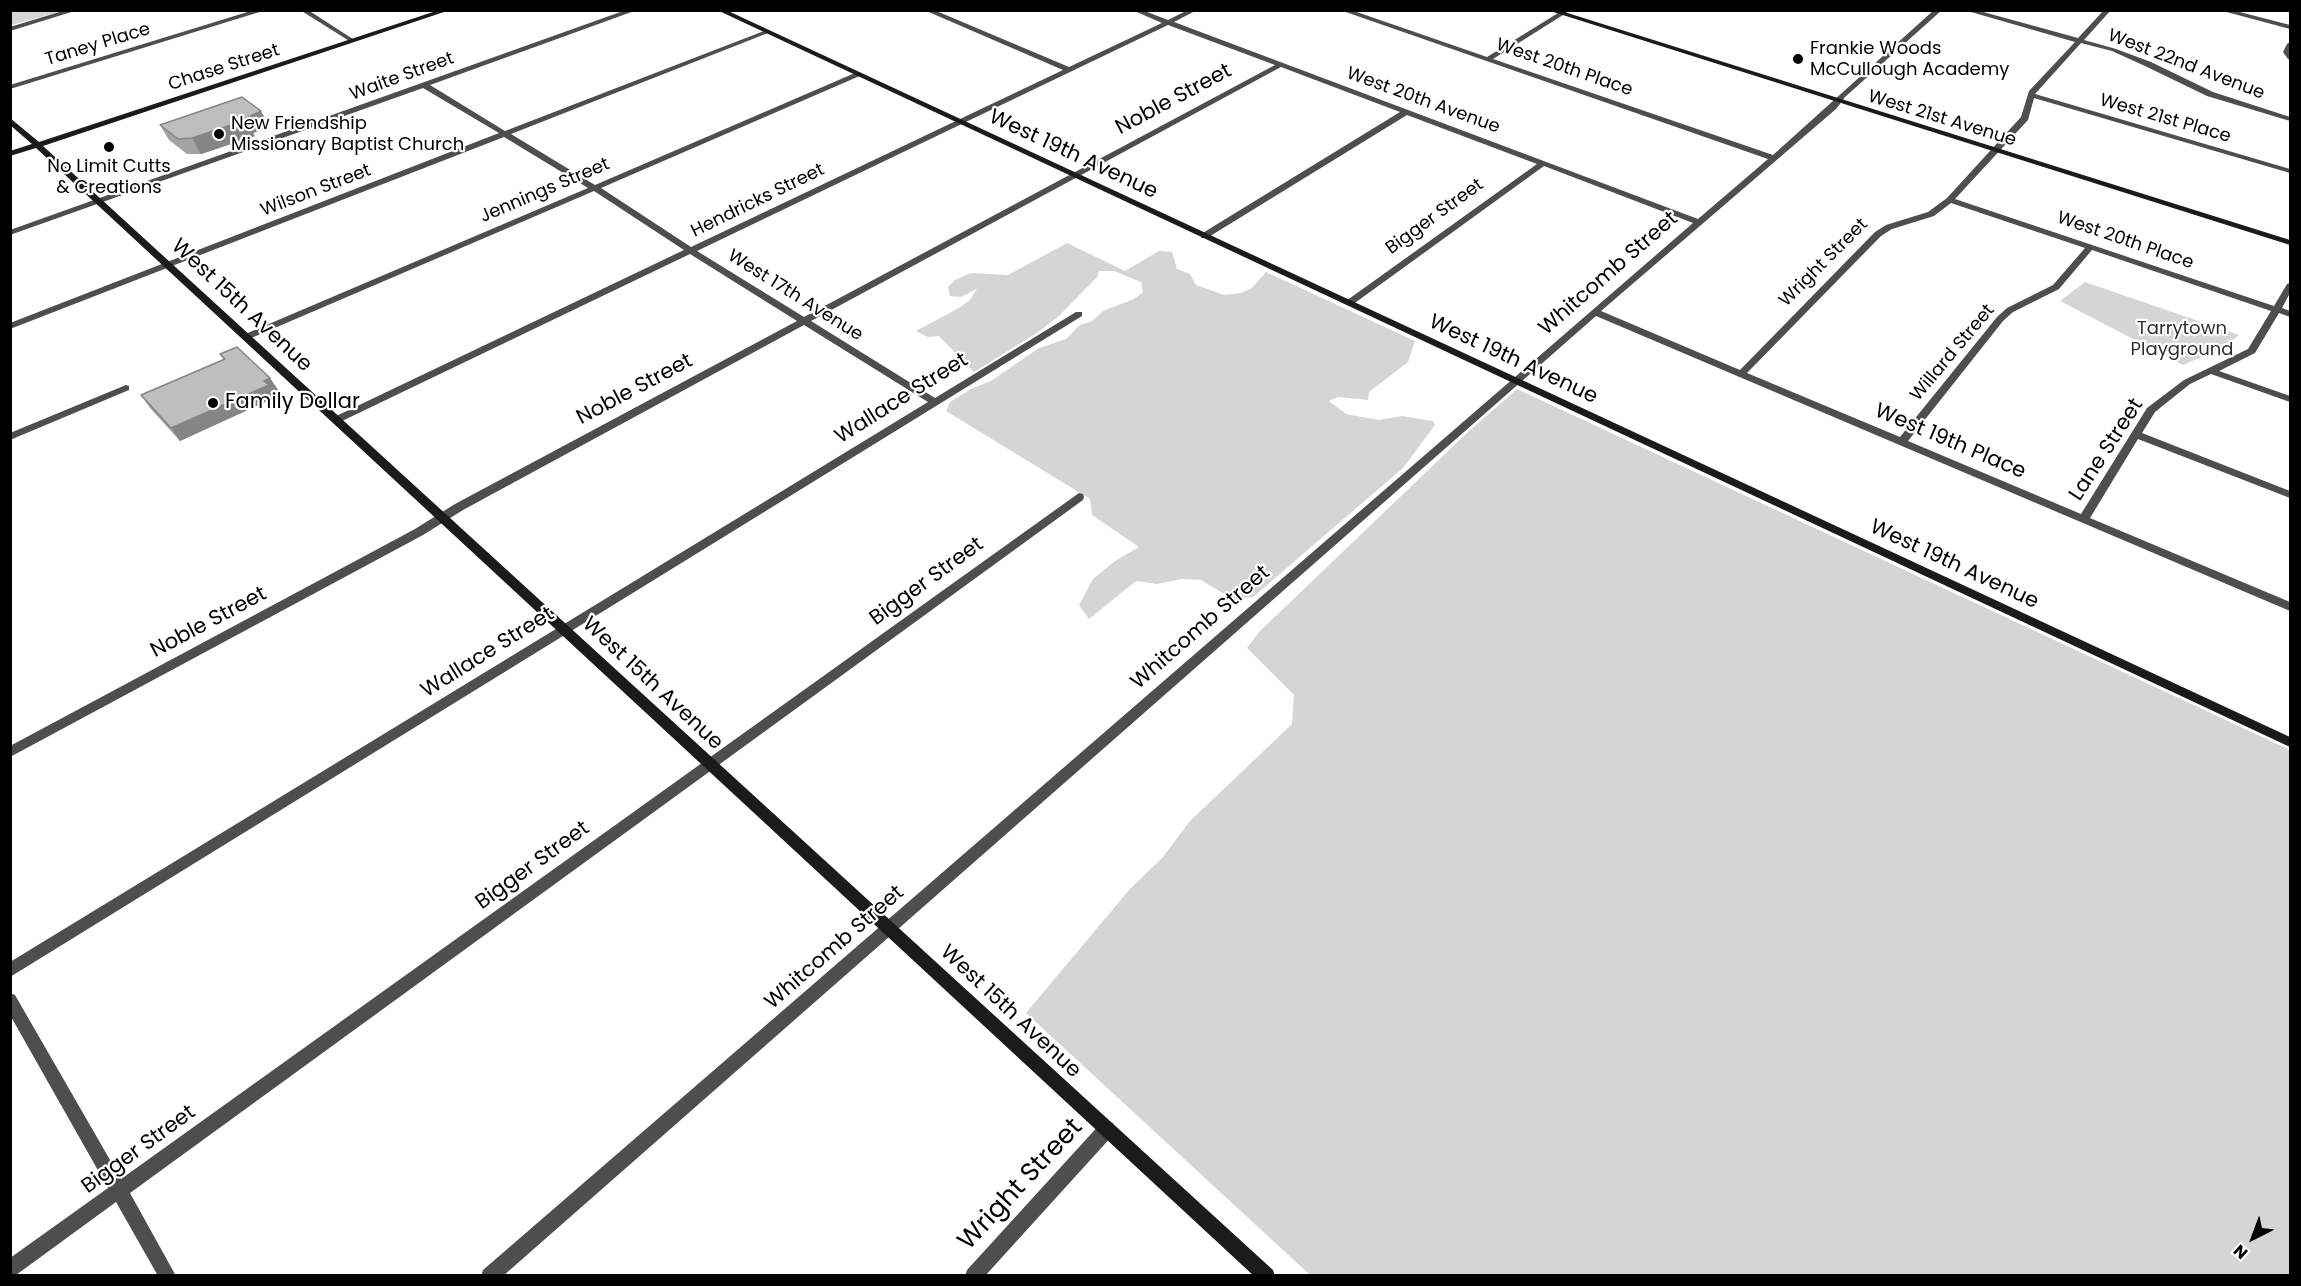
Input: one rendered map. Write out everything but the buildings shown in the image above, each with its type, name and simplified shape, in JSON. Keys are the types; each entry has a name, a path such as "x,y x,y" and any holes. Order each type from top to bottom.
{"street":[{"path":"10,29 75,10"},
{"name":"Taney Place","path":"10,87 263,10"},
{"path":"303,10 353,41"},
{"name":"Chase Street","path":"10,154 447,10"},
{"name":"Waite Street","path":"10,233 634,10"},
{"name":"West 19th Avenue","path":"720,10 2290,742"},
{"path":"927,10 1070,70"},
{"name":"West 20th Avenue","path":"1135,10 1699,222"},
{"name":"Hendricks Street","path":"336,420 1194,10"},
{"name":"West 20th Place","path":"1343,10 1774,158"},
{"name":"West 21st Avenue","path":"1550,10 1565,12 1838,101 2290,243"},
{"name":"Whitcomb Street","path":"489,1275 1774,158 1939,10"},
{"name":"West 22nd Avenue","path":"1967,10 2137,59 2210,94 2290,119"},
{"name":"Wright Street","path":"1741,374 1878,234 1889,226 1931,214 1950,200 2026,116 2031,95 2108,10"},
{"path":"2222,10 2290,27"},
{"path":"1487,60 1565,12"},
{"name":"Wilson Street","path":"10,326 766,32"},
{"path":"2290,44 2287,50 2290,58"},
{"name":"Noble Street","path":"10,752 1280,65"},
{"name":"Jennings Street","path":"246,337 858,75"},
{"name":"West 17th Avenue","path":"424,85 594,188 934,402"},
{"name":"West 21st Place","path":"2031,95 2290,171"},
{"path":"1204,236 1406,112"},
{"name":"West 15th Avenue","path":"10,120 1267,1275"},
{"name":"Bigger Street","path":"1349,303 1543,163"},
{"name":"West 20th Place","path":"1950,200 2290,314"},
{"name":"Willard Street","path":"1901,443 2000,319 2016,307 2056,287 2090,247"},
{"name":"Lane Street","path":"2084,519 2151,410 2187,382 2252,351 2290,286"},
{"name":"West 19th Place","path":"1595,312 2290,608"},
{"name":"Wallace Street","path":"10,970 1079,314"},
{"path":"2211,371 2290,399"},
{"path":"10,437 126,388"},
{"path":"2135,434 2290,495"},
{"name":"Bigger Street","path":"10,1269 1079,497"},
{"path":"10,1000 168,1275"},
{"name":"Wright Street","path":"973,1275 1107,1129"}],"green space":[{"path":"11,10 63,10 63,11 11,25"},
{"path":"1067,243 1125,271 1159,251 1172,252 1177,269 1190,274 1196,285 1224,295 1241,293 1252,288 1266,272 1415,341 1408,362 1369,392 1368,400 1338,397 1329,401 1346,414 1379,420 1402,416 1433,421 1435,425 1403,468 1253,597 1233,599 1201,580 1182,579 1157,584 1136,581 1089,619 1079,605 1093,579 1115,561 1139,547 1092,515 1090,499 946,411 950,402 971,389 991,381 1039,348 1066,339 1080,325 1092,321 1103,311 1134,299 1143,292 1141,282 1114,271 1099,271 1097,277 1060,315 1040,331 974,372 939,336 928,337 916,331 969,301 977,289 961,297 950,296 948,287 955,280 971,273 1008,275"},
{"name":"Tarrytown Playground","path":"2085,282 2239,335 2222,348 2183,365 2060,301"},
{"path":"1517,389 2290,750 2290,1275 1310,1275 1026,1013 1129,890 1163,857 1190,821 1292,724 1294,695 1247,648 1260,631 1469,431"}],"place":[{"name":"Frankie Woods McCullough Academy","path":"1798,59"},
{"name":"New Friendship Missionary Baptist Church","path":"219,134"},
{"name":"No Limit Cutts & Creations","path":"109,147"},
{"name":"Family Dollar","path":"213,403"}]}
